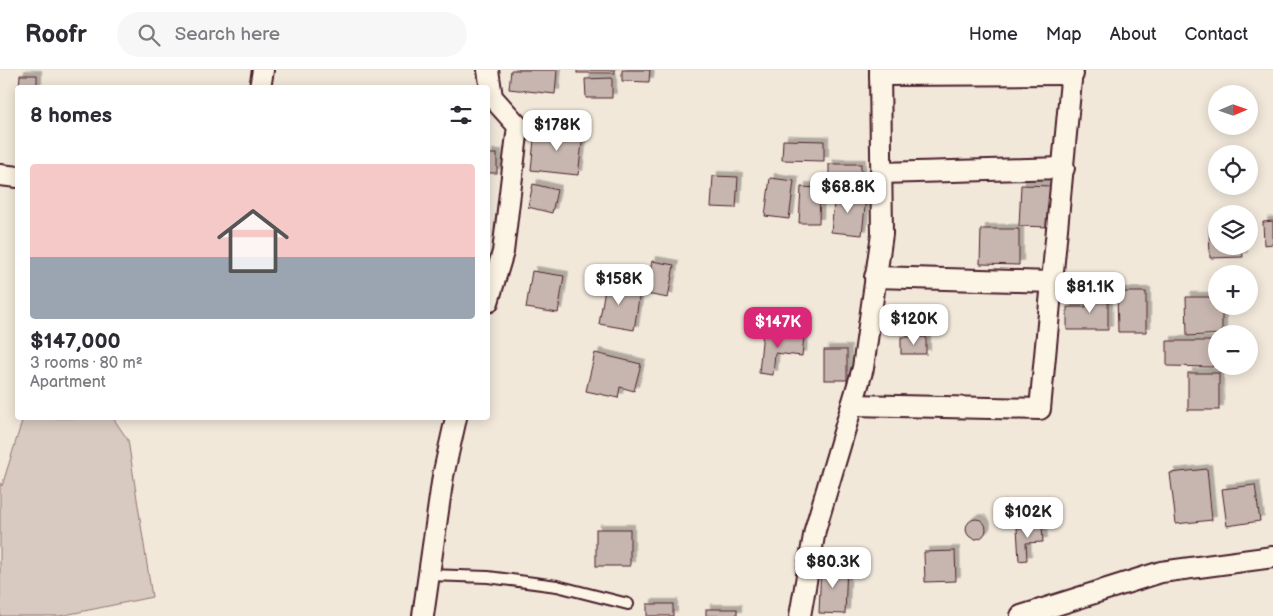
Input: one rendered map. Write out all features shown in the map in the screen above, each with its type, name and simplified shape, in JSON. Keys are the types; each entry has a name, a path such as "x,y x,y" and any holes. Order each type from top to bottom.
{"street":[{"path":"260,85 263,70"},
{"path":"488,70 492,97 518,126 503,252 490,291"},
{"path":"800,616 815,530 852,405 863,368 882,234 880,73 1072,72 1040,409 852,405"},
{"path":"881,173 1064,168"},
{"path":"0,175 15,177"},
{"path":"876,277 1052,282"},
{"path":"423,616 443,476 456,420"},
{"path":"1021,616 1162,572 1273,557"}],"lane":[{"path":"429,575 488,577 557,586 628,604"}],"shaded area":[{"path":"22,420 114,420 128,440 152,597 60,616 0,616 0,483 2,486"}],"building":[{"path":"511,70 557,70 555,94 509,89"},
{"path":"577,70 615,70 615,73 577,73"},
{"path":"622,70 650,70 649,82 622,81"},
{"path":"20,75 37,75 37,85 19,85"},
{"path":"612,78 612,98 586,98 585,79"},
{"path":"535,129 583,135 578,175 531,170"},
{"path":"783,140 824,141 824,161 782,160"},
{"path":"490,154 497,154 497,173 490,173"},
{"path":"829,164 861,164 861,184 829,184"},
{"path":"713,176 738,177 736,208 711,207"},
{"path":"770,178 794,181 789,219 765,216"},
{"path":"533,184 557,190 552,213 528,207"},
{"path":"1021,185 1051,186 1050,227 1019,226"},
{"path":"801,187 820,188 819,223 799,223"},
{"path":"835,194 866,197 862,235 831,232"},
{"path":"1273,221 1273,244 1264,245 1263,222"},
{"path":"981,229 1019,229 1019,265 980,264"},
{"path":"1210,255 1243,255 1243,257 1210,258"},
{"path":"652,261 674,265 668,298 646,294"},
{"path":"532,271 564,276 558,313 526,308"},
{"path":"607,277 621,279 620,289 640,292 634,330 599,324"},
{"path":"1117,292 1146,292 1146,332 1118,332"},
{"path":"1086,293 1108,293 1108,330 1067,330 1067,307 1086,307"},
{"path":"1186,297 1208,297 1208,315 1222,315 1222,325 1208,325 1208,335 1187,336"},
{"path":"763,331 804,336 802,356 775,353 773,375 759,373"},
{"path":"901,337 926,337 926,354 901,354"},
{"path":"1167,341 1208,341 1208,367 1167,366"},
{"path":"824,350 847,350 847,380 824,380"},
{"path":"595,353 641,364 634,391 620,387 618,398 586,391"},
{"path":"1188,373 1219,375 1219,410 1188,410"},
{"path":"1207,469 1212,520 1176,524 1170,473"},
{"path":"1255,485 1260,521 1227,526 1222,489"},
{"path":"976,519 983,522 986,529 983,536 976,539 969,536 966,529 969,522"},
{"path":"1042,526 1043,542 1026,543 1027,560 1019,561 1017,528"},
{"path":"596,529 630,529 630,566 596,566"},
{"path":"955,551 956,581 925,582 924,552"},
{"path":"821,564 847,565 845,614 819,613"},
{"path":"647,604 673,604 673,616 647,616"},
{"path":"706,609 737,609 737,616 706,616"}]}
